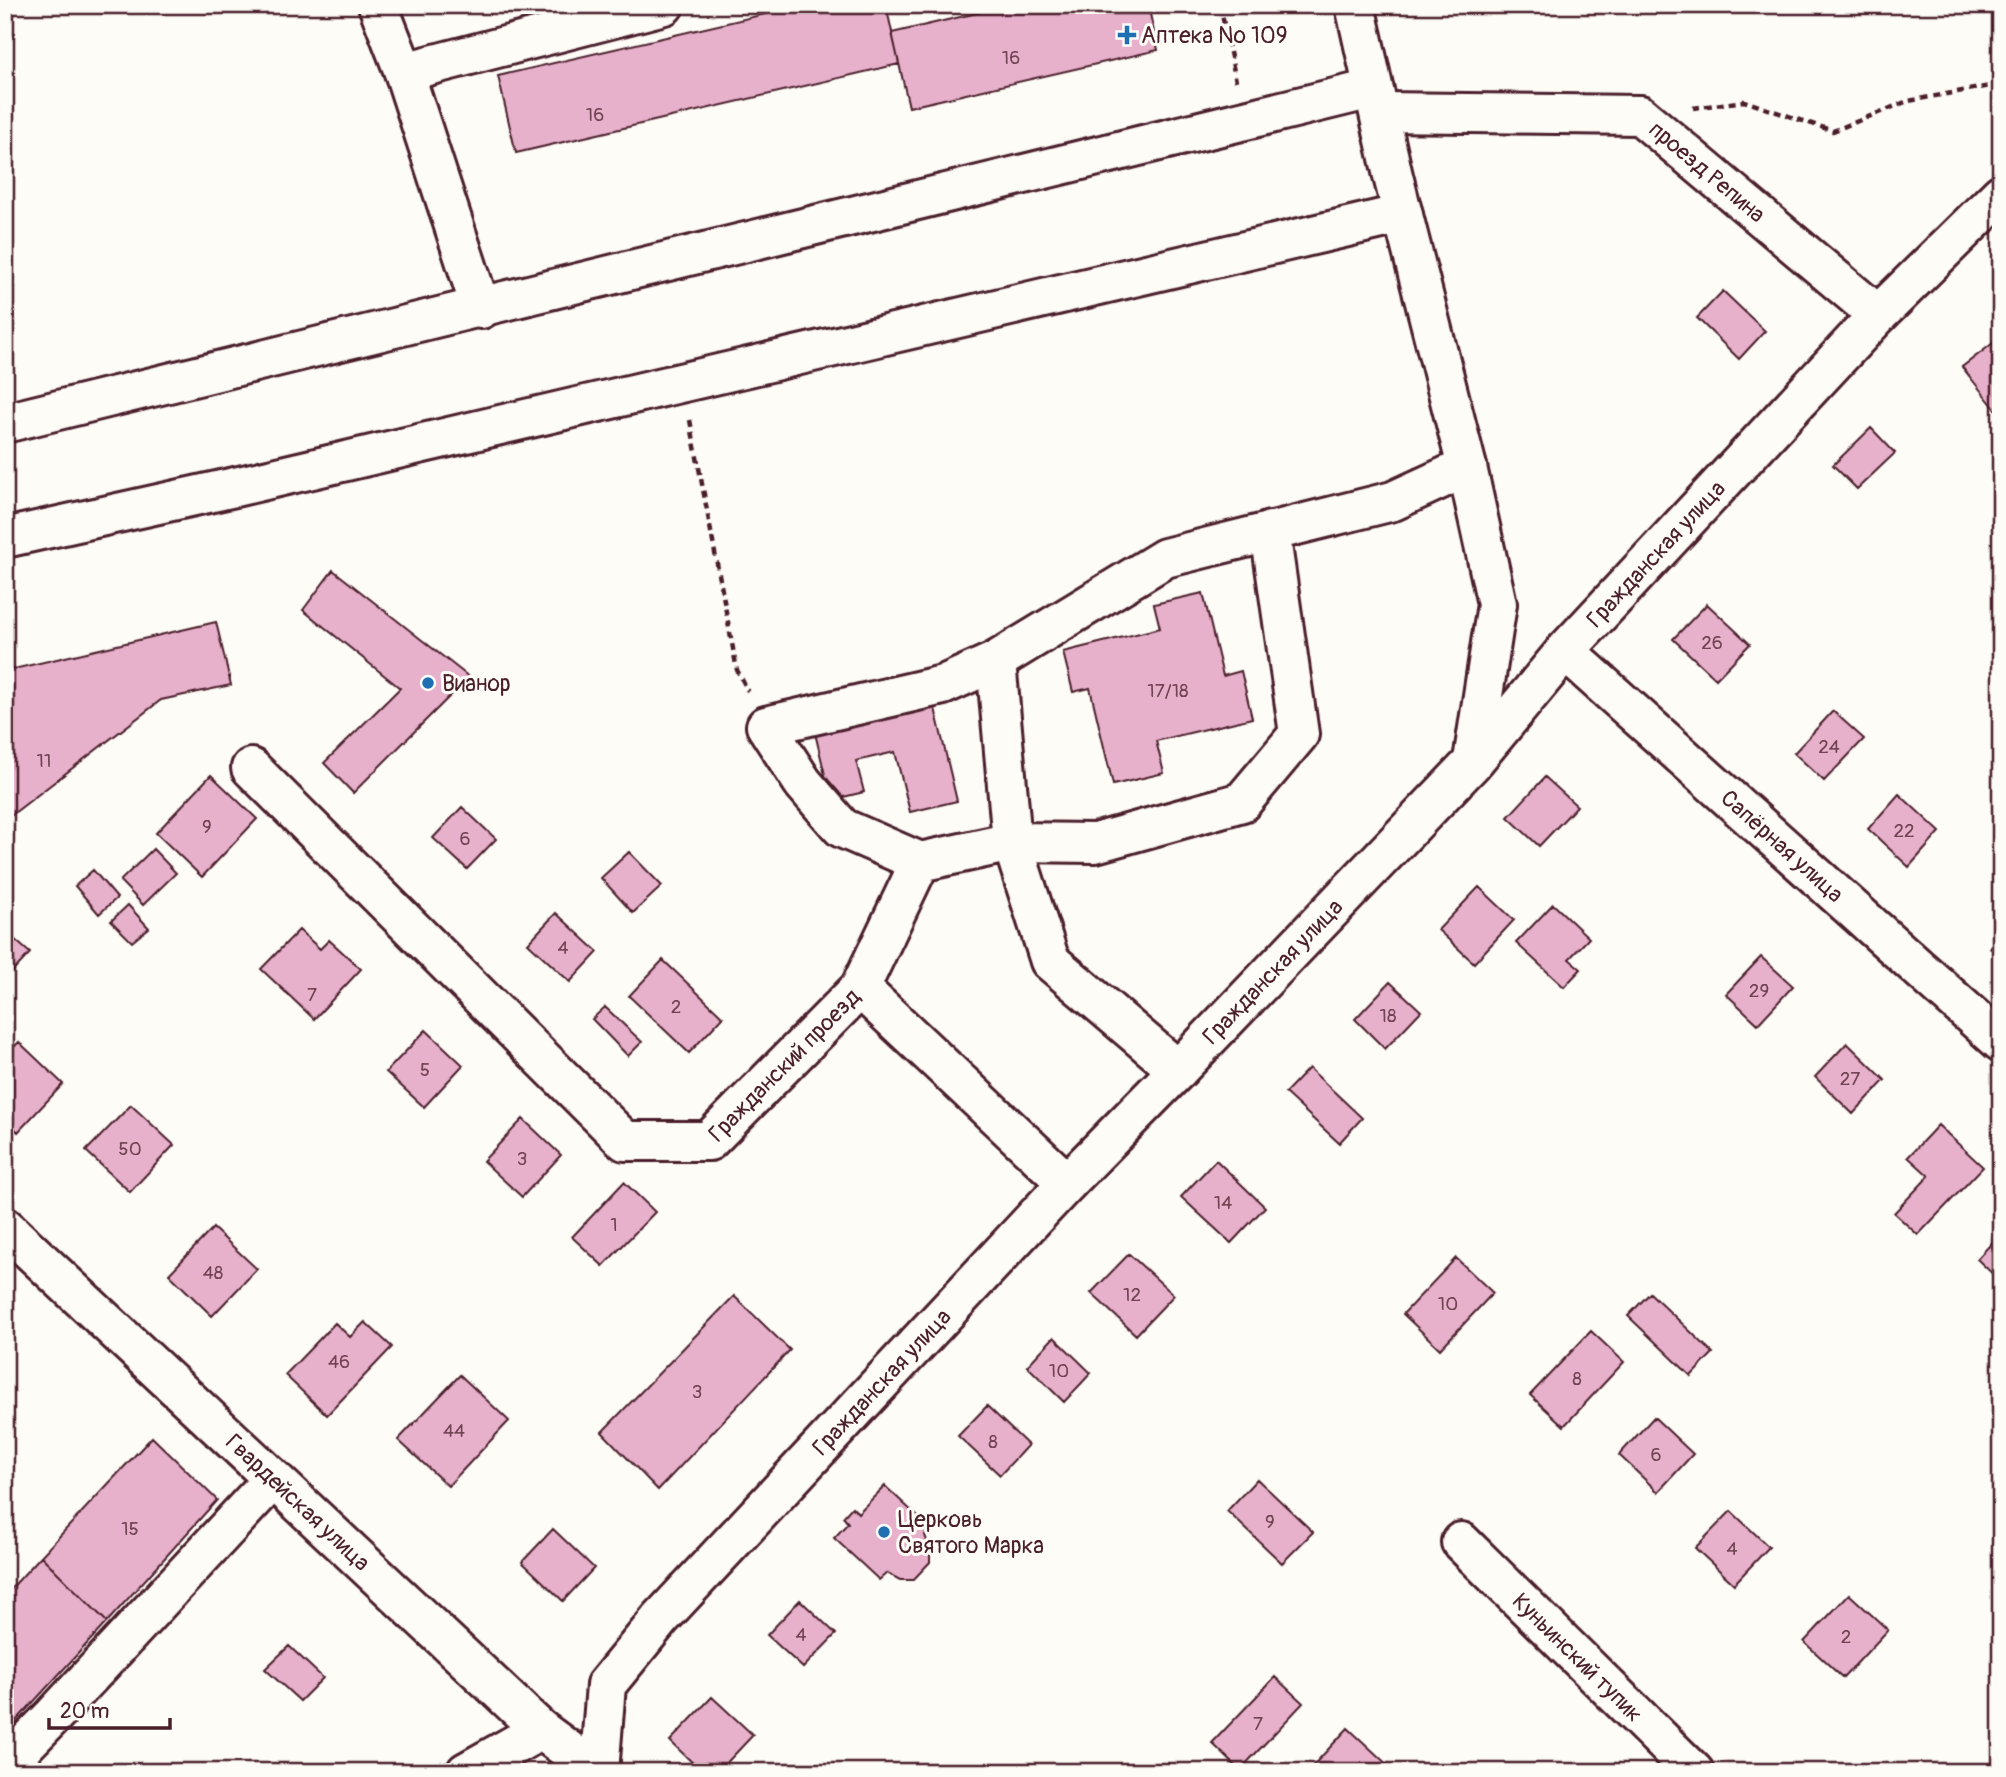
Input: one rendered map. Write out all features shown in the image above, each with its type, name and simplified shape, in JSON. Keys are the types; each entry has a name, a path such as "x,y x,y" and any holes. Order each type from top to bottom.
{"street":[{"path":"378,5 404,72 481,309"},
{"path":"404,72 624,10 664,5"},
{"path":"1354,5 1393,176 1467,467 1497,604 1473,762"},
{"name":"проезд Репина","path":"5,423 481,309 1376,101 1640,115 1878,315"},
{"name":"Гражданская улица","path":"598,1772 606,1685 660,1619 1066,1183 1473,762 1564,651 1878,315 2001,194"},
{"path":"5,538 235,487 1403,214"},
{"path":"1270,531 1299,734 1242,802 1095,843 1012,842 920,862 842,828 803,783 766,726 943,685 996,661 1165,558 1270,531 1393,501 1467,467"},
{"name":"Сапёрная улица","path":"1564,651 2001,1042"},
{"path":"996,661 1012,842 1050,961 1178,1070"},
{"name":"Гражданский проезд","path":"251,768 625,1141 709,1141 860,988 920,862"},
{"path":"860,988 1066,1183"},
{"name":"Гвардейская улица","path":"5,1227 541,1730 598,1772"},
{"path":"5,1759 18,1752 54,1716 273,1479"},
{"name":"Куньинский тупик","path":"1461,1542 1694,1772"},
{"path":"466,1772 541,1730"}],"path":[{"path":"1640,115 1744,101 1833,131 1908,101 2001,84"},
{"path":"683,383 737,670 766,726"}],"building":[{"path":"804,5 886,5 899,64 516,153 498,76"},
{"path":"1011,5 1148,5 1158,50 909,107 892,33"},
{"path":"1723,291 1765,331 1739,359 1697,318"},
{"path":"2001,337 2001,416 1962,367"},
{"path":"1871,428 1895,453 1857,489 1833,465"},
{"name":"Вианор","path":"333,570 469,677 353,793 324,763 400,688 303,610"},
{"path":"1203,593 1223,676 1241,671 1252,718 1156,741 1164,773 1113,785 1090,688 1073,692 1063,652 1160,628 1154,604"},
{"path":"1707,604 1750,644 1716,679 1673,639"},
{"path":"216,622 231,685 161,700 5,820 5,671"},
{"path":"934,704 957,801 910,812 895,752 856,761 864,792 831,800 815,733"},
{"path":"1833,711 1864,739 1824,781 1794,753"},
{"path":"211,775 257,819 202,877 156,833"},
{"path":"1545,777 1577,806 1539,846 1508,817"},
{"path":"1899,794 1940,832 1909,867 1868,829"},
{"path":"462,807 496,839 467,869 433,838"},
{"path":"153,849 176,873 143,905 120,881"},
{"path":"629,852 662,886 633,913 601,878"},
{"path":"93,870 117,898 99,914 75,886"},
{"path":"1479,887 1514,920 1474,963 1438,930"},
{"path":"1553,904 1589,938 1569,959 1581,969 1564,987 1516,943"},
{"path":"128,905 149,928 132,942 111,921"},
{"path":"556,913 598,952 570,982 528,943"},
{"path":"299,930 320,949 329,940 361,969 314,1019 261,969"},
{"path":"5,931 30,953 5,980"},
{"path":"2001,934 2001,957 1990,948"},
{"path":"1761,957 1793,986 1758,1024 1726,994"},
{"path":"663,960 723,1017 689,1053 629,996"},
{"path":"1390,982 1421,1011 1385,1049 1355,1019"},
{"path":"605,1007 642,1042 628,1056 592,1019"},
{"path":"426,1030 463,1065 424,1107 386,1072"},
{"path":"19,1042 63,1084 18,1132 5,1119 5,1045 11,1050"},
{"path":"1847,1043 1885,1080 1853,1114 1815,1077"},
{"path":"1309,1068 1362,1118 1339,1143 1285,1093"},
{"path":"131,1105 174,1145 130,1192 86,1151"},
{"path":"523,1119 561,1155 522,1197 483,1161"},
{"path":"1938,1125 1983,1167 1918,1235 1894,1213 1929,1176 1908,1157"},
{"path":"1216,1160 1265,1207 1231,1243 1181,1197"},
{"path":"624,1182 655,1212 603,1266 572,1237"},
{"path":"213,1228 257,1269 212,1316 169,1274"},
{"path":"2001,1233 2001,1282 1977,1259"},
{"path":"1129,1254 1174,1295 1136,1335 1091,1293"},
{"path":"1456,1258 1493,1293 1440,1349 1403,1314"},
{"path":"1650,1293 1713,1353 1691,1376 1628,1316"},
{"path":"734,1296 790,1350 658,1490 602,1432"},
{"path":"365,1322 392,1347 327,1415 285,1375 335,1323 350,1337"},
{"path":"1591,1331 1624,1362 1564,1426 1530,1395"},
{"path":"1054,1337 1091,1373 1064,1402 1027,1366"},
{"path":"460,1375 509,1421 448,1486 398,1440"},
{"path":"987,1406 1028,1445 1000,1475 958,1436"},
{"path":"1654,1417 1693,1454 1658,1492 1619,1455"},
{"path":"152,1437 217,1500 107,1622 41,1556"},
{"path":"1257,1479 1313,1532 1282,1563 1227,1511"},
{"name":"Церковь Святого Марка","path":"885,1486 931,1529 925,1535 930,1550 930,1562 913,1580 900,1580 887,1573 879,1580 834,1538 848,1523 843,1517 852,1507 858,1513"},
{"path":"1731,1511 1769,1547 1734,1584 1695,1548"},
{"path":"553,1529 594,1568 563,1601 522,1562"},
{"path":"41,1556 107,1622 5,1733 5,1595"},
{"path":"1849,1594 1888,1630 1843,1678 1804,1642"},
{"path":"800,1600 836,1634 803,1668 767,1635"},
{"path":"289,1646 323,1678 300,1701 265,1669"},
{"path":"1275,1677 1303,1703 1240,1770 1212,1743"},
{"path":"712,1697 753,1735 718,1772 702,1772 670,1741"},
{"path":"1348,1728 1391,1768 1388,1772 1307,1772"}],"place":[{"name":"Аптека № 109","path":"1127,35"},
{"name":"Вианор","path":"428,683"},
{"name":"Церковь Святого Марка","path":"884,1532"}]}
